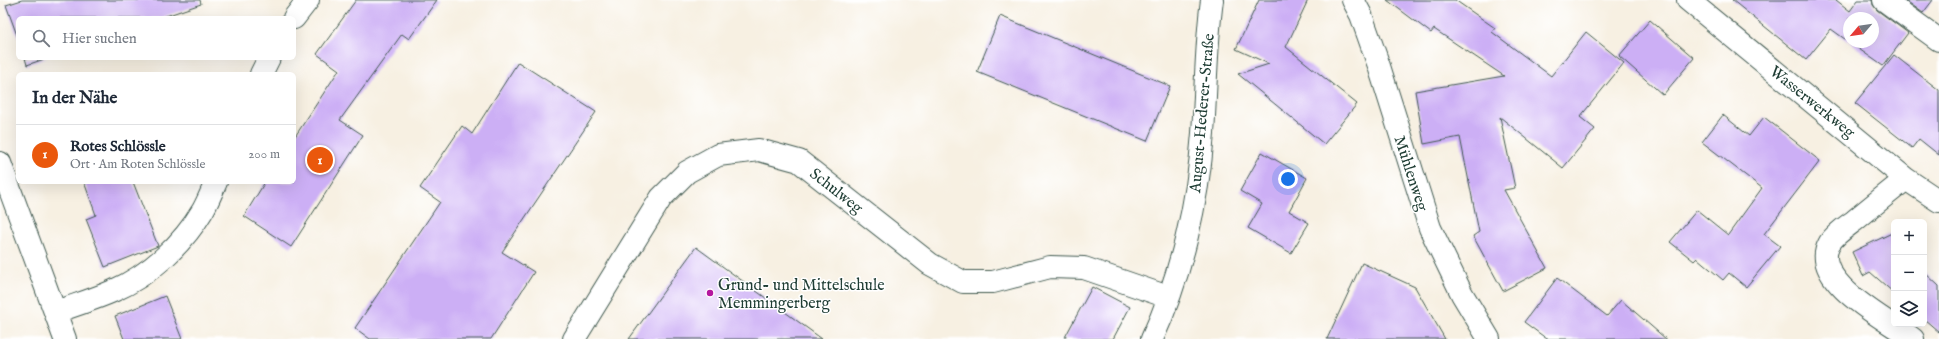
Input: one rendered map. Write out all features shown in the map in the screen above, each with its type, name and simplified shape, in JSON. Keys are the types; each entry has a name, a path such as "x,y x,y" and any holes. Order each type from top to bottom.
{"street":[{"path":"296,16 308,0"},
{"name":"August-Hederer-Straße","path":"1152,339 1168,297 1186,238 1194,195 1203,135 1212,0"},
{"name":"Mühlenweg","path":"1353,0 1361,15 1378,63 1430,228 1462,294 1489,339"},
{"name":"Wasserwerkweg","path":"1688,0 1906,179 1939,200"},
{"path":"1884,0 1939,40"},
{"path":"262,72 268,60"},
{"name":"Schulweg","path":"574,339 661,198 687,172 718,155 759,150 799,161 930,264 963,282 993,282 1050,267 1084,268 1168,297"},
{"path":"0,163 65,339"},
{"path":"1906,179 1839,233 1829,243 1826,256 1828,268 1834,278 1847,292 1913,339"},
{"path":"56,312 114,290 158,263 204,210 215,184"}],"building":[{"path":"22,0 200,0 201,4 166,16 16,16 16,32 6,5"},
{"path":"356,0 437,0 409,39 402,34 340,120 363,135 291,247 244,216 264,184 296,184 296,135 339,70 317,54"},
{"path":"1259,0 1308,0 1286,47 1357,104 1324,144 1238,74 1269,64 1236,49"},
{"path":"1387,0 1455,0 1495,28 1492,32 1551,76 1586,32 1624,63 1580,117 1595,129 1563,168 1500,117 1515,188 1504,190 1547,268 1503,291 1473,236 1479,232 1460,137 1424,144 1415,91 1504,76 1434,29 1431,33"},
{"path":"1732,0 1836,0 1850,11 1858,0 1872,0 1873,5 1877,10 1908,33 1883,66 1858,48 1879,48 1879,12 1843,12 1843,38 1831,29 1806,60"},
{"path":"1905,0 1933,0 1923,13"},
{"path":"1000,16 1170,86 1147,141 977,72"},
{"path":"1650,20 1694,58 1663,95 1619,56"},
{"path":"1894,55 1939,90 1939,155 1919,139 1912,148 1855,103"},
{"path":"26,60 41,60 27,65"},
{"path":"518,62 596,112 502,252 534,272 491,339 370,339 355,328 440,202 420,188 462,126 472,134"},
{"path":"1723,115 1749,136 1764,117 1820,161 1764,234 1780,246 1746,287 1729,273 1723,280 1697,258 1694,261 1670,242 1697,210 1728,235 1762,188 1702,142"},
{"path":"1262,152 1307,178 1289,211 1309,223 1291,253 1248,228 1262,204 1240,191"},
{"path":"85,184 134,184 158,246 105,267 86,219 96,215"},
{"path":"1891,233 1891,290 1870,272 1863,276 1852,252"},
{"name":"Grund- und Mittelschule Memmingerberg","path":"696,247 822,339 629,339"},
{"path":"1362,263 1415,287 1445,339 1327,339"},
{"path":"1927,275 1939,286 1939,332 1927,322"},
{"path":"1557,278 1607,316 1621,300 1666,339 1547,339 1524,322"},
{"path":"1092,287 1130,307 1113,339 1064,339"},
{"path":"165,296 182,339 124,339 115,316"}],"place":[{"name":"Rotes Schlössle","path":"320,160"},
{"name":"Grund- und Mittelschule Memmingerberg","path":"710,293"}]}
